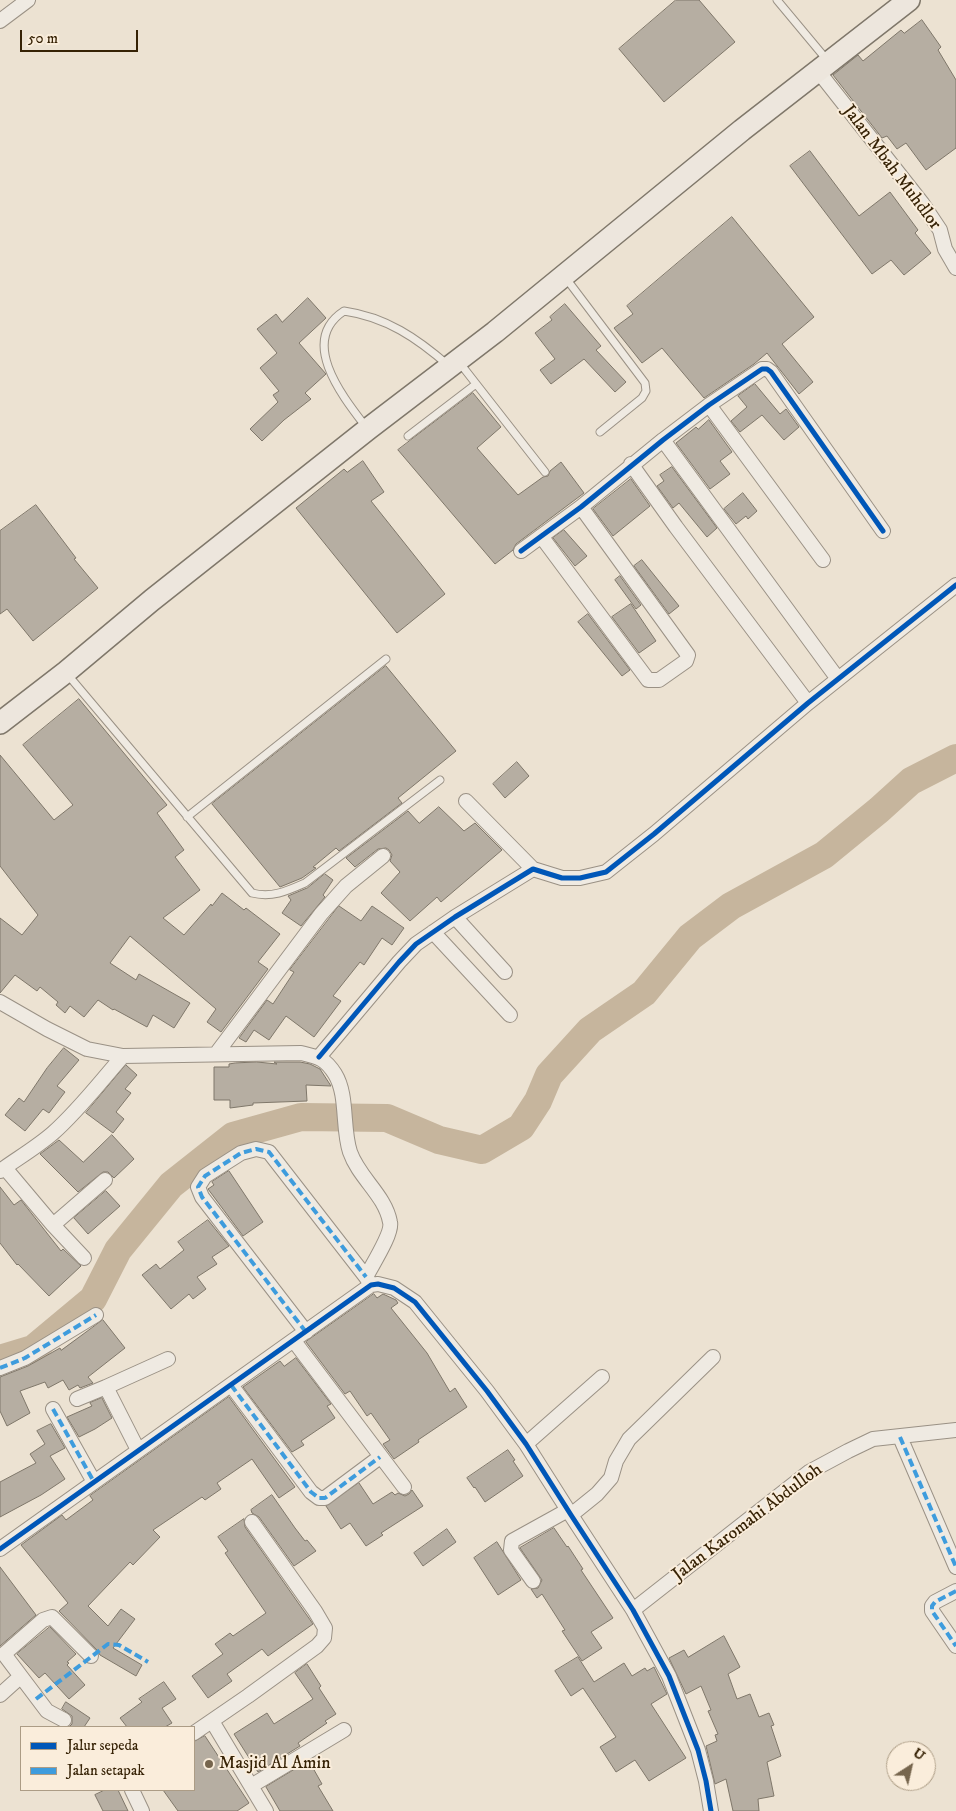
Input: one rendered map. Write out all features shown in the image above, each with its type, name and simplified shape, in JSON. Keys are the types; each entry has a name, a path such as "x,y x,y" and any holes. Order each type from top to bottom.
{"main road":[{"path":"0,723 66,672 152,600 454,363 824,67 901,2"}],"street":[{"path":"1,17 28,0"},
{"name":"Jalan Mbah Muhdlor","path":"824,67 940,230 945,249 956,268"},
{"path":"521,551 581,508 632,464 709,405 762,369 767,369 884,531"},
{"path":"709,405 823,560"},
{"path":"663,440 838,679"},
{"path":"632,464 676,527 808,702"},
{"path":"542,536 648,680 659,680 686,661 688,655 581,508"},
{"path":"466,801 533,869 562,878 580,878 606,872 654,834 808,702 956,585"},
{"path":"216,1054 321,914 346,886 383,856"},
{"path":"319,1057 416,944 455,917 533,869"},
{"path":"455,917 505,972"},
{"path":"433,932 510,1015"},
{"path":"0,1002 87,1049 122,1056 301,1053 319,1057 336,1076 341,1090 350,1153 384,1204 391,1224 368,1281 294,1341 138,1450 0,1550"},
{"path":"84,1258 2,1169 53,1133 76,1110 122,1056"},
{"path":"306,1332 202,1197 198,1187 204,1176 241,1153 256,1149 269,1152 368,1281 394,1288 415,1302 487,1390 526,1444 633,1610 669,1676 698,1750 711,1811"},
{"path":"53,1226 106,1180"},
{"path":"0,1368 25,1358 96,1315"},
{"path":"294,1341 404,1487"},
{"path":"533,1581 512,1550 512,1541 570,1512 598,1494 611,1478 616,1461 629,1439 713,1357"},
{"path":"77,1399 168,1359"},
{"path":"526,1444 602,1377"},
{"path":"231,1385 311,1492 319,1498 325,1498 380,1457"},
{"path":"106,1387 138,1450"},
{"path":"53,1409 94,1482"},
{"name":"Jalan Karomahi Abdulloh","path":"633,1610 809,1472 873,1439 956,1430"},
{"path":"900,1437 956,1567"},
{"path":"195,1732 317,1646 324,1638 324,1628 315,1611 252,1522"},
{"path":"956,1591 935,1602 932,1606 932,1611 956,1646"},
{"path":"64,1720 47,1711 2,1651 43,1620 52,1618 91,1656"},
{"path":"0,1694 20,1677"},
{"path":"212,1721 266,1811"},
{"path":"250,1786 344,1730"},
{"path":"132,1791 142,1811"}],"lane":[{"path":"777,0 824,67"},
{"path":"563,275 644,383 646,391 642,398 600,432"},
{"path":"368,429 343,396 325,359 324,344 327,329 333,317 344,310 364,314 401,330 454,363 476,384 545,472"},
{"path":"408,436 476,384"},
{"path":"187,817 386,659"},
{"path":"66,672 252,893 272,896 305,883 440,780"}],"building":[{"path":"676,0 699,0 735,42 664,102 619,49"},
{"path":"922,20 941,47 938,50 956,80 956,148 926,170 906,143 897,149 887,136 882,138 833,75 858,55 863,61 901,30 904,33"},
{"path":"810,151 859,216 890,192 918,230 915,233 931,253 904,275 891,260 872,274 790,166"},
{"path":"732,217 814,317 782,344 813,382 799,394 767,353 704,398 662,348 642,363 614,328 633,314 627,306"},
{"path":"308,298 326,318 299,343 326,374 305,393 311,399 284,420 262,441 250,429 278,402 273,395 279,391 260,368 277,353 257,329 276,314 282,322"},
{"path":"565,304 601,346 596,350 626,382 615,392 584,359 551,384 540,370 555,359 535,333 552,320 550,317"},
{"path":"755,384 780,414 786,409 799,427 784,440 762,415 740,432 731,421 747,407 738,396"},
{"path":"473,393 501,427 477,448 518,495 543,477 548,476 550,471 561,462 584,493 516,544 513,550 495,564 398,450"},
{"path":"709,420 732,452 720,461 730,474 710,489 676,443 696,427 698,429"},
{"path":"363,461 384,492 371,501 445,594 397,633 296,508 344,469 347,472"},
{"path":"672,467 717,528 707,537 679,503 673,508 657,486 664,481 660,475"},
{"path":"631,479 650,506 613,536 593,509"},
{"path":"743,493 757,511 748,519 746,516 736,524 724,509"},
{"path":"36,505 76,558 74,559 98,588 33,641 7,609 0,614 0,531"},
{"path":"564,530 587,556 575,566 553,538"},
{"path":"642,560 679,606 669,614 634,566"},
{"path":"620,576 641,605 636,609 615,580"},
{"path":"631,604 656,641 639,653 612,617"},
{"path":"588,614 630,670 622,676 578,622"},
{"path":"386,666 456,751 398,798 402,803 339,851 336,848 313,867 316,868 302,878 280,887 212,804"},
{"path":"79,699 167,805 157,813 184,850 175,857 200,890 163,918 184,935 222,893 244,910 246,908 280,934 258,962 268,969 221,1032 207,1022 216,1009 130,936 110,963 136,980 139,974 190,1003 174,1028 153,1015 147,1027 113,1010 98,1000 84,1017 70,1006 65,1013 56,1005 58,1002 40,987 37,991 15,975 0,993 0,918 22,935 38,915 0,866 0,755 54,820 73,805 23,745"},
{"path":"517,762 529,776 505,798 493,784"},
{"path":"439,807 464,831 475,823 502,850 441,902 437,897 410,921 381,893 400,872 390,861 392,855 389,850 386,848 378,849 355,867 346,858 408,811 419,823"},
{"path":"325,874 333,880 323,895 325,897 301,926 282,913 291,900 288,896 307,888"},
{"path":"339,906 361,921 372,906 404,928 392,945 382,938 364,965 360,962 333,996 341,1001 314,1037 286,1016 269,1040 254,1030 246,1042 239,1038 267,1000 273,1004 294,972 290,970"},
{"path":"64,1048 79,1060 57,1086 65,1092 49,1113 43,1109 25,1131 5,1115 19,1098 24,1102 47,1068"},
{"path":"257,1062 277,1064 274,1062 300,1062 310,1064 320,1069 331,1086 306,1085 307,1101 253,1103 253,1105 230,1108 230,1100 214,1100 214,1067 229,1067 229,1064"},
{"path":"126,1065 137,1075 125,1089 131,1093 116,1112 124,1119 113,1133 86,1113"},
{"path":"112,1135 134,1159 114,1178 108,1172 103,1172 78,1192 40,1154 59,1140 83,1162"},
{"path":"229,1171 263,1222 243,1236 208,1189 214,1185 212,1182"},
{"path":"0,1187 14,1205 21,1200 61,1251 63,1249 81,1266 49,1296 17,1265 0,1243"},
{"path":"106,1191 120,1206 88,1234 74,1218"},
{"path":"208,1220 229,1246 212,1257 217,1264 197,1277 206,1289 193,1299 189,1294 171,1309 142,1275 156,1264 160,1269 184,1250 178,1242"},
{"path":"374,1294 377,1298 383,1294 396,1300 398,1303 391,1308 427,1353 450,1392 455,1388 467,1407 418,1440 419,1442 394,1459 383,1444 390,1440 371,1413 367,1416 350,1391 345,1394 306,1342"},
{"path":"103,1320 125,1348 88,1377 93,1383 80,1388 78,1385 69,1390 63,1380 48,1388 45,1382 20,1391 30,1413 7,1426 0,1411 0,1377 28,1366 60,1348 61,1350"},
{"path":"296,1358 331,1404 327,1406 335,1418 301,1441 304,1445 292,1452 243,1387 280,1361 284,1366"},
{"path":"229,1397 295,1487 279,1498 252,1459 217,1483 221,1489 205,1500 202,1497 153,1530 160,1537 133,1565 130,1562 88,1606 108,1626 121,1609 135,1619 113,1648 142,1665 136,1676 100,1655 59,1611 68,1603 21,1545 62,1515 66,1520 93,1500 90,1496"},
{"path":"102,1398 112,1418 79,1437 67,1417 92,1406 90,1403"},
{"path":"51,1424 65,1448 50,1456 65,1479 41,1495 0,1517 0,1482 36,1463 30,1454 45,1444 37,1431"},
{"path":"508,1450 523,1476 485,1502 467,1478"},
{"path":"359,1483 373,1504 392,1492 395,1495 398,1493 405,1496 412,1490 423,1506 381,1533 383,1535 366,1546 350,1523 341,1529 326,1506"},
{"path":"272,1495 305,1541 307,1540 316,1551 294,1566 259,1517 252,1513 251,1510"},
{"path":"244,1519 245,1527 313,1624 268,1656 262,1649 227,1674 232,1681 208,1698 192,1676 223,1654 215,1644 230,1633 233,1636 266,1613 225,1553 228,1551 218,1537"},
{"path":"554,1528 568,1546 583,1569 581,1570 613,1618 591,1632 602,1648 582,1661 562,1631 565,1630 542,1594 537,1598 531,1589 538,1588 542,1580 520,1548"},
{"path":"447,1529 456,1542 423,1566 414,1553"},
{"path":"497,1542 521,1580 498,1595 474,1558"},
{"path":"0,1567 36,1615 0,1646"},
{"path":"50,1627 76,1654 67,1662 69,1663 67,1665 85,1685 69,1699 45,1673 39,1678 17,1654"},
{"path":"724,1636 740,1667 728,1674 737,1699 750,1694 759,1717 769,1713 774,1725 771,1726 781,1756 767,1762 774,1796 758,1799 759,1811 733,1811 726,1779 715,1784 706,1746 717,1741 715,1735 718,1734 708,1711 711,1710 701,1686 686,1694 669,1658 684,1650 688,1657"},
{"path":"578,1657 594,1682 624,1663 632,1676 645,1668 647,1671 654,1667 667,1694 651,1704 686,1758 649,1781 635,1760 616,1772 600,1747 616,1737 583,1688 571,1696 555,1671"},
{"path":"307,1664 321,1686 319,1688 336,1714 325,1721 327,1723 298,1743 300,1746 258,1772 234,1734 267,1713 274,1724 313,1699 295,1673"},
{"path":"164,1682 176,1699 162,1708 172,1723 167,1726 126,1726 120,1718 142,1702 139,1699"},
{"path":"66,1702 90,1718 85,1726 70,1726 72,1724 72,1716 62,1709"},
{"name":"Masjid Al Amin","path":"205,1736 249,1803 237,1811 178,1811 164,1791 195,1791 195,1741"},
{"path":"309,1761 322,1784 318,1786 333,1811 280,1811 266,1787"},
{"path":"103,1791 118,1791 128,1811 103,1811 95,1795"}],"waterway":[{"path":"0,1359 33,1349 93,1299 118,1250 171,1185 233,1136 301,1117 387,1118 439,1140 482,1150 521,1127 538,1101 549,1075 590,1030 644,993 690,937 731,906 824,855 911,781 956,758"}],"marked path":[{"path":"306,1332 202,1197 198,1187 205,1176 241,1153 256,1149 269,1152 366,1277"},
{"path":"0,1368 25,1358 96,1315"},
{"path":"231,1385 311,1492 319,1498 325,1498 380,1457"},
{"path":"53,1409 94,1482"},
{"path":"900,1437 956,1567"},
{"path":"956,1591 935,1602 932,1606 932,1611 956,1646"},
{"path":"36,1699 108,1644 119,1645 148,1662"}],"cycle path":[{"path":"521,551 581,507 709,405 762,369 767,369 771,372 883,531"},
{"path":"319,1057 416,944 455,917 533,869 562,878 580,878 606,872 654,834 808,703 956,585"},
{"path":"0,1549 371,1285 378,1284 394,1288 415,1302 487,1391 526,1444 633,1610 669,1676 698,1750 711,1811"}],"place":[{"name":"Masjid Al Amin","path":"209,1764"}]}
